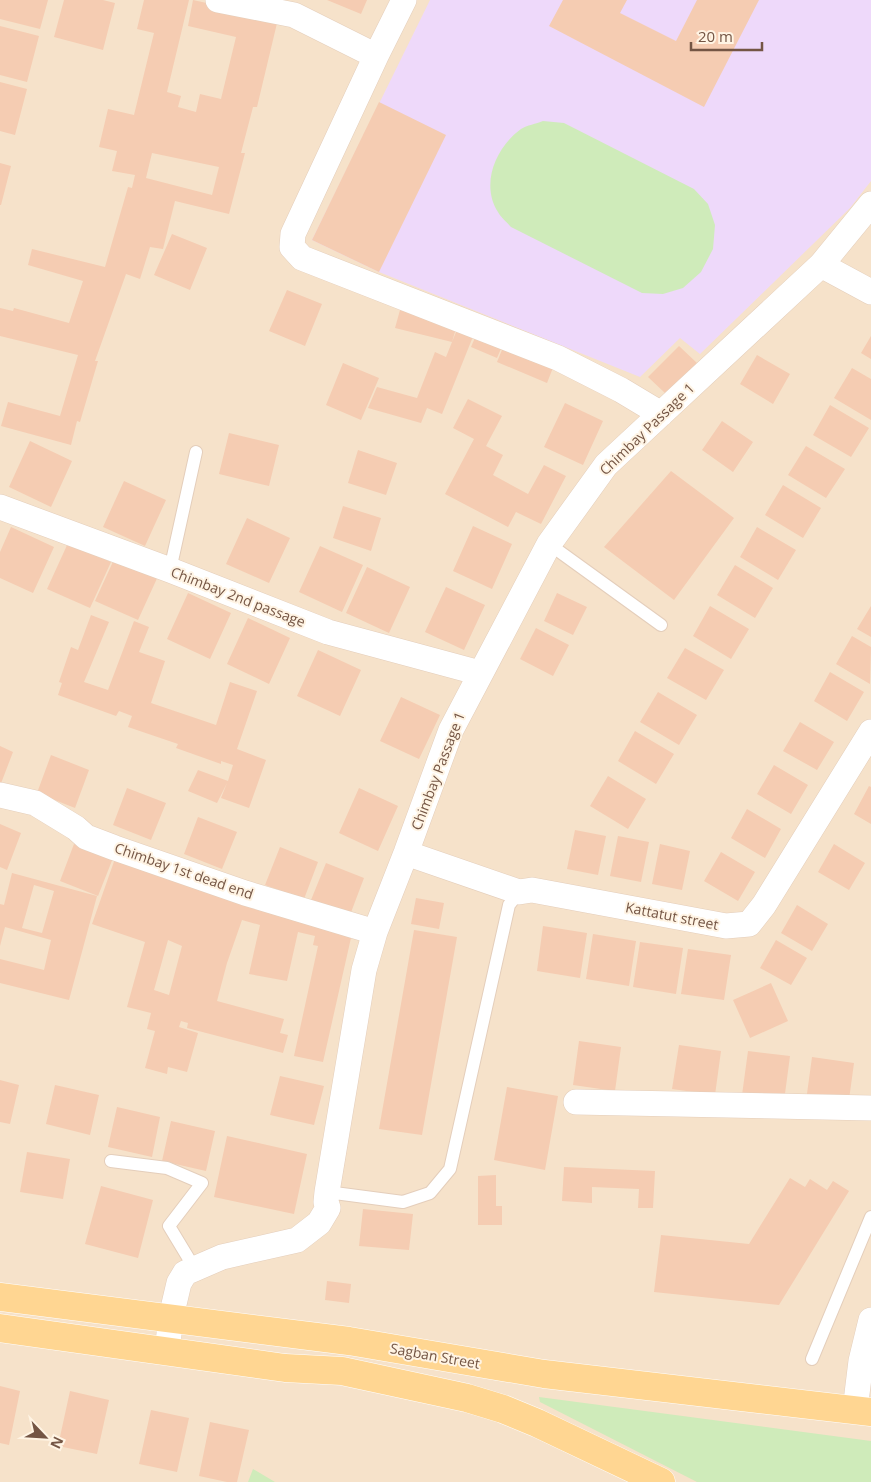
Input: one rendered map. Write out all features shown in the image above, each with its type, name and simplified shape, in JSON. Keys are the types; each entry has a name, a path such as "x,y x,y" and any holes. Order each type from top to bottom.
{"main road":[{"name":"Sagban Street","path":"0,1297 171,1317 349,1341 544,1374 863,1411"},
{"path":"0,1328 285,1368 342,1371 466,1398 538,1423 661,1482"}],"street":[{"path":"218,0 294,15 376,56"},
{"path":"404,0 293,234 292,247 302,258 558,358 621,390 661,414"},
{"name":"Chimbay Passage 1","path":"167,1351 171,1317 179,1283 185,1273 222,1257 297,1240 311,1230 323,1217 328,1208 326,1202 364,970 375,932 406,854 451,730 549,544 606,465 821,265 871,204"},
{"path":"821,265 871,292"},
{"name":"Chimbay 2nd passage","path":"0,507 170,570 328,632 480,673"},
{"name":"Kattatut street","path":"406,854 519,892 532,890 726,926 749,924 764,904 871,732"},
{"name":"Chimbay 1st dead end","path":"0,795 35,803 76,828 86,837 115,848 245,893 375,932"},
{"path":"576,1102 871,1108"},
{"path":"863,1411 861,1361 871,1320"}],"lane":[{"path":"170,570 196,452"},
{"path":"549,544 661,625"},
{"path":"328,1192 403,1202 430,1193 450,1169 510,905 519,892"},
{"path":"111,1161 166,1168 202,1183 168,1226 195,1268"},
{"path":"812,1359 871,1217"}],"shaded area":[{"path":"0,0 404,0 292,247 665,410 296,243 406,0 871,0 871,1482 0,1482"},
{"path":"430,0 871,0 871,181 850,208 700,354 680,338 640,377 379,272 312,240"}],"green space":[{"path":"543,121 564,123 694,189 708,204 715,225 713,249 701,272 683,288 663,294 642,293 511,227 499,214 493,201 490,190 493,167 504,146 512,137 521,129"},
{"path":"539,1397 871,1441 871,1482 697,1482 540,1402"},
{"path":"253,1469 275,1482 248,1482"}],"building":[{"path":"0,0 48,0 40,29 0,19"},
{"path":"64,0 103,0 115,3 103,50 54,37"},
{"path":"144,0 189,0 167,92 181,96 178,107 196,112 200,94 221,99 236,37 188,26 193,0 278,19 257,107 253,107 241,153 245,153 229,214 175,201 163,249 150,247 140,279 126,274 95,361 98,361 80,422 77,421 71,445 1,426 8,402 60,416 78,355 0,336 0,308 13,311 14,308 69,323 83,281 28,265 32,249 105,267 128,187 132,188 135,175 112,171 117,151 99,147 108,109 134,115 154,33 137,29","holes":["152,153 219,167 212,195 146,178"]},
{"path":"327,0 367,0 361,14"},
{"path":"563,0 627,0 620,13 676,41 697,0 759,0 704,107 549,26"},
{"path":"0,26 39,36 27,82 0,75"},
{"path":"0,82 27,89 15,135 0,131"},
{"path":"379,102 446,135 379,272 312,240"},
{"path":"0,163 11,166 1,205 0,205"},
{"path":"172,234 207,248 190,290 154,275"},
{"path":"287,290 322,304 305,346 269,331"},
{"path":"400,310 457,325 452,342 395,328"},
{"path":"458,327 474,334 442,414 427,408 421,423 368,408 377,387 417,398 435,352 446,357"},
{"path":"477,333 503,344 497,358 471,347"},
{"path":"871,336 871,359 861,353"},
{"path":"506,340 556,360 547,383 497,362"},
{"path":"679,346 697,363 666,394 648,377"},
{"path":"757,355 790,374 773,404 740,384"},
{"path":"343,363 379,378 361,420 326,405"},
{"path":"852,368 871,379 871,420 834,398"},
{"path":"468,399 502,416 486,446 503,455 493,475 528,494 544,465 566,476 541,524 516,512 508,527 445,494 474,439 453,428"},
{"path":"565,403 603,421 583,465 544,447"},
{"path":"830,405 869,428 851,457 813,435"},
{"path":"722,421 753,442 733,472 702,450"},
{"path":"229,433 279,445 269,486 219,474"},
{"path":"30,441 72,461 51,507 9,487"},
{"path":"806,446 845,469 826,498 788,475"},
{"path":"358,450 397,463 386,495 348,483"},
{"path":"671,471 734,518 674,600 604,547"},
{"path":"124,481 166,500 145,546 103,527"},
{"path":"783,485 821,508 803,538 765,515"},
{"path":"343,506 381,518 371,551 333,538"},
{"path":"247,518 290,538 269,583 226,564"},
{"path":"473,526 512,544 492,589 453,571"},
{"path":"11,527 54,547 33,593 0,578 0,552"},
{"path":"757,527 796,550 778,580 740,557"},
{"path":"68,543 111,562 90,608 47,589"},
{"path":"320,546 363,565 342,612 299,592"},
{"path":"116,555 159,574 138,620 95,601"},
{"path":"735,565 773,588 755,618 717,595"},
{"path":"367,567 410,587 389,633 346,613"},
{"path":"446,587 485,605 464,650 425,632"},
{"path":"188,593 231,613 210,659 167,639"},
{"path":"557,593 587,607 573,635 544,621"},
{"path":"710,606 749,629 731,659 693,636"},
{"path":"871,606 871,637 857,629"},
{"path":"91,615 109,622 84,682 108,690 134,621 149,627 139,652 165,661 151,703 216,725 230,682 257,691 237,749 266,760 249,808 221,798 227,783 217,803 188,791 198,770 228,781 233,765 221,761 221,764 176,748 178,744 128,727 132,716 119,711 116,716 58,695 62,683 59,682 71,647 78,650"},
{"path":"248,618 290,638 269,684 227,664"},
{"path":"536,628 569,645 553,676 520,659"},
{"path":"852,636 871,647 870,684 836,664"},
{"path":"685,648 724,670 706,700 667,678"},
{"path":"318,650 361,670 340,716 297,696"},
{"path":"830,672 864,692 847,721 814,701"},
{"path":"658,692 697,715 679,745 640,722"},
{"path":"401,697 440,715 419,759 380,741"},
{"path":"800,722 834,742 817,770 783,751"},
{"path":"635,731 674,754 656,784 618,761"},
{"path":"0,746 13,752 0,786"},
{"path":"51,755 89,770 75,808 37,793"},
{"path":"774,765 808,785 791,814 757,794"},
{"path":"608,776 646,799 628,829 590,806"},
{"path":"869,786 871,787 871,824 854,814"},
{"path":"127,788 166,803 151,840 113,825"},
{"path":"359,788 398,806 378,851 339,833"},
{"path":"747,809 781,829 765,858 731,838"},
{"path":"198,817 237,832 222,869 184,854"},
{"path":"0,824 21,833 7,870 0,867"},
{"path":"575,830 606,836 598,875 567,869"},
{"path":"618,836 649,842 641,882 610,876"},
{"path":"74,844 113,858 98,896 60,881"},
{"path":"660,844 690,851 682,890 652,884"},
{"path":"834,844 865,863 849,890 818,872"},
{"path":"280,847 318,862 304,899 265,885"},
{"path":"721,852 755,872 738,901 704,881"},
{"path":"117,853 353,929 323,1062 294,1056 318,946 313,945 315,936 298,932 287,981 249,974 260,925 242,920 227,963 217,1001 284,1019 280,1033 288,1035 283,1053 187,1028 188,1023 181,1021 179,1027 198,1033 187,1072 168,1067 167,1074 145,1068 155,1031 147,1029 151,1013 127,1007 145,942 92,924","holes":["168,940 182,946 169,995 154,990"]},
{"path":"326,863 364,878 350,915 311,900"},
{"path":"12,873 97,896 69,1000 0,983 0,959 44,970 51,940 5,927 0,946 0,904 4,905","holes":["34,885 54,891 42,933 22,928"]},
{"path":"416,898 444,903 439,929 411,924"},
{"path":"797,905 828,924 812,951 781,933"},
{"path":"543,926 587,933 580,978 537,971"},
{"path":"414,930 457,937 422,1135 379,1129"},
{"path":"593,934 636,941 629,986 586,979"},
{"path":"776,940 807,958 791,985 760,968"},
{"path":"640,942 683,948 676,994 633,987"},
{"path":"688,949 731,955 724,1000 681,994"},
{"path":"771,983 788,1021 750,1038 733,1000"},
{"path":"579,1041 621,1047 615,1091 573,1085"},
{"path":"679,1045 721,1051 715,1095 672,1089"},
{"path":"748,1051 790,1056 784,1101 742,1095"},
{"path":"812,1057 854,1063 848,1107 806,1101"},
{"path":"280,1076 324,1086 314,1125 270,1115"},
{"path":"0,1080 19,1085 10,1124 0,1122"},
{"path":"55,1085 99,1095 90,1135 46,1124"},
{"path":"507,1087 558,1096 545,1170 494,1160"},
{"path":"117,1107 160,1117 152,1157 108,1147"},
{"path":"171,1121 215,1131 206,1171 162,1161"},
{"path":"227,1136 307,1154 294,1214 214,1197"},
{"path":"27,1152 70,1159 63,1199 20,1192"},
{"path":"564,1167 655,1171 653,1208 638,1208 639,1189 592,1187 592,1203 562,1201"},
{"path":"496,1175 496,1206 502,1206 502,1225 478,1225 478,1176"},
{"path":"790,1178 805,1187 810,1179 827,1190 833,1181 849,1191 779,1305 654,1292 661,1235 749,1244"},
{"path":"101,1186 153,1200 138,1258 85,1244"},
{"path":"363,1209 413,1214 409,1250 359,1246"},
{"path":"327,1281 351,1284 349,1303 325,1300"},
{"path":"0,1386 20,1391 9,1445 0,1443"},
{"path":"70,1391 109,1400 97,1454 58,1446"},
{"path":"151,1410 189,1418 177,1472 139,1464"},
{"path":"210,1422 249,1430 237,1482 227,1482 199,1476"}]}
